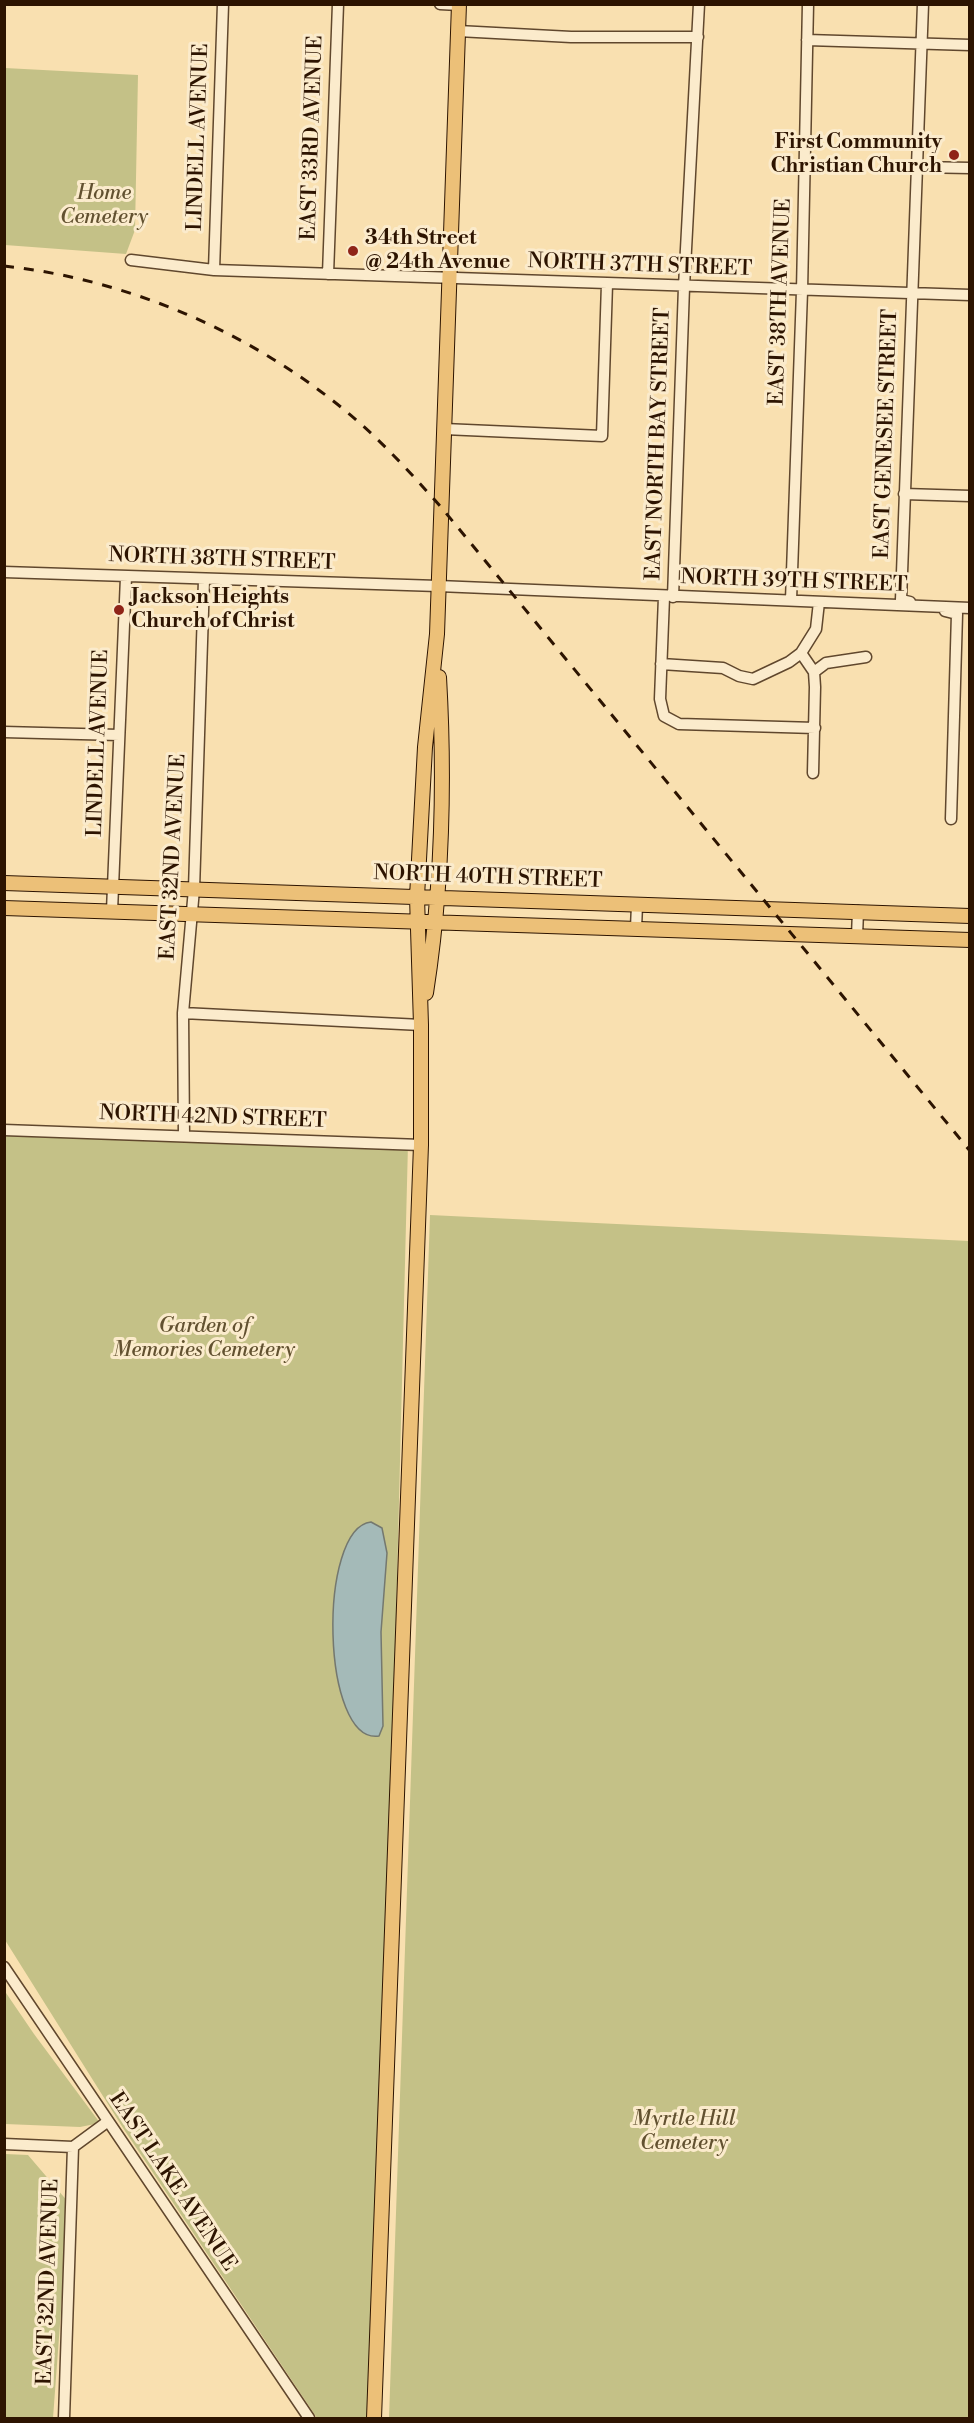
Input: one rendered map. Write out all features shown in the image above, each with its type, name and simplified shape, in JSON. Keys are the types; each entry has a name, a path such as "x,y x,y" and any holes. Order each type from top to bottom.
{"main road":[{"path":"421,1025 435,921 441,796 438,586 459,5"},
{"path":"374,2418 421,1145 421,1025 417,897 425,747 437,634"},
{"name":"NORTH 40TH STREET","path":"4,883 969,916"},
{"path":"4,908 969,940"}],"street":[{"name":"LINDELL AVENUE","path":"214,270 223,4"},
{"name":"EAST 33RD AVENUE","path":"328,274 338,4"},
{"path":"440,4 459,5"},
{"name":"EAST NORTH BAY STREET","path":"699,4 668,597 661,664 661,709 671,721 679,724 815,728"},
{"name":"EAST 38TH AVENUE","path":"791,600 802,291 808,4"},
{"name":"EAST GENESEE STREET","path":"923,4 901,600 957,614 951,819"},
{"path":"458,31 571,37 698,37"},
{"path":"807,40 969,45"},
{"path":"918,167 969,168"},
{"name":"NORTH 37TH STREET","path":"131,260 214,270 969,295"},
{"path":"444,429 602,436 607,284"},
{"path":"904,494 969,496"},
{"name":"NORTH 38TH STREET","path":"4,572 438,586"},
{"name":"LINDELL AVENUE","path":"112,911 126,577"},
{"name":"EAST 32ND AVENUE","path":"184,1136 183,1013 195,889 204,580"},
{"name":"NORTH 39TH STREET","path":"438,586 969,608"},
{"path":"661,664 723,668 753,679 789,662 801,653 816,629 819,602"},
{"path":"801,653 814,672 813,773"},
{"path":"814,672 826,663 866,657"},
{"path":"4,732 119,735"},
{"path":"636,928 637,905"},
{"path":"857,936 858,911"},
{"path":"183,1013 421,1025"},
{"name":"NORTH 42ND STREET","path":"4,1130 421,1145"},
{"name":"EAST LAKE AVENUE","path":"4,1967 309,2418"},
{"path":"4,2144 73,2147 107,2122"},
{"name":"EAST 32ND AVENUE","path":"64,2418 73,2147"}],"green space":[{"name":"Home Cemetery","path":"5,68 138,75 135,230 126,254 5,245"},
{"name":"Garden of Memories Cemetery","path":"5,1130 408,1144 396,1620 369,2418 317,2418 123,2128 5,1940"},
{"name":"Myrtle Hill Cemetery","path":"430,1215 969,1241 969,2418 389,2418"},
{"path":"4,1990 100,2123 80,2127 5,2124"},
{"path":"5,2154 28,2155 69,2203 53,2418 5,2418"}],"water":[{"path":"371,1522 382,1528 387,1553 381,1632 383,1726 379,1736 360,1730 346,1707 337,1674 333,1635 335,1595 341,1559 353,1533"}],"railway":[{"path":"4,266 53,273 101,285 195,318 283,365 362,425 441,507 970,1151"}],"place":[{"name":"First Community Christian Church","path":"954,155"},
{"name":"34th Street @ 24th Avenue","path":"353,251"},
{"name":"Jackson Heights Church of Christ","path":"119,610"}]}
